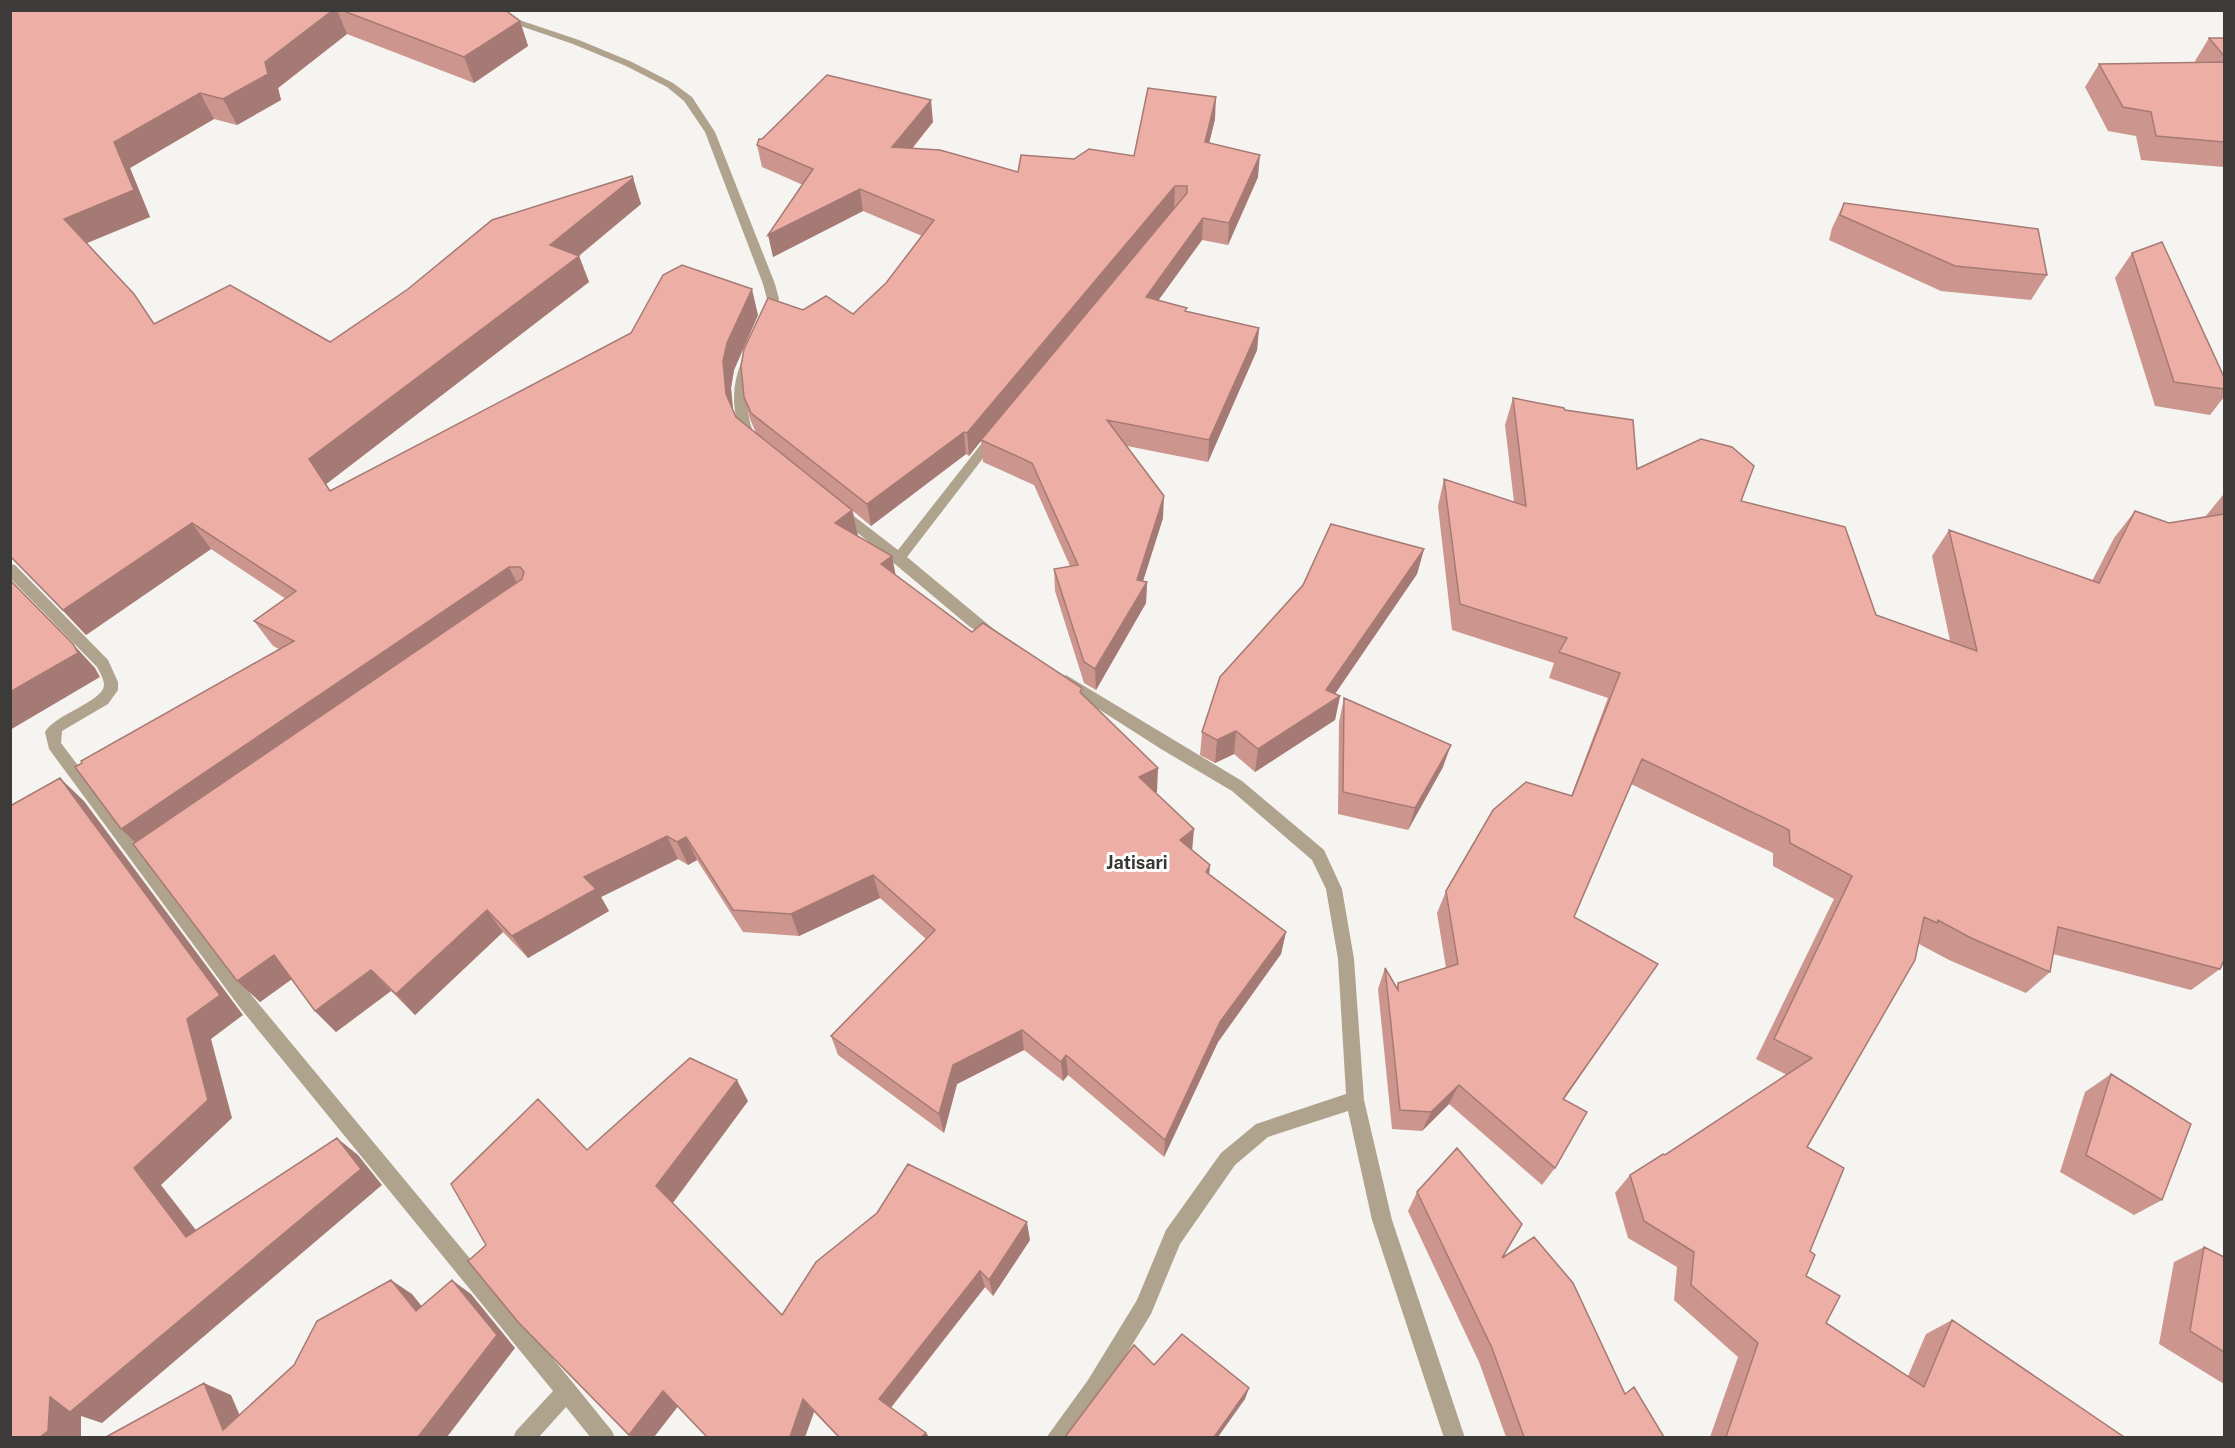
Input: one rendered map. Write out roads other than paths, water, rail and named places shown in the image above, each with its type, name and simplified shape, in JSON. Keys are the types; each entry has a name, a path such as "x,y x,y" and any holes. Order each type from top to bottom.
{"street":[{"path":"478,10 576,42 629,64 670,85 688,99 710,132 773,299 758,339 742,371 739,388 742,420 749,439 758,447"},
{"path":"899,558 1005,423"},
{"path":"828,503 899,558 975,623 1005,642"},
{"path":"10,569 103,664 111,682 111,690 103,700 57,727 53,732 54,745 148,861 247,1003 605,1437"},
{"path":"1053,673 1166,745 1237,786 1318,855 1334,889 1346,959 1355,1100 1382,1220 1455,1437"},
{"path":"1056,1437 1095,1387 1144,1307 1173,1237 1228,1160 1262,1130 1355,1100"},
{"path":"523,1437 567,1391"}],"district":[{"name":"Jatisari","path":"1137,863"}]}
